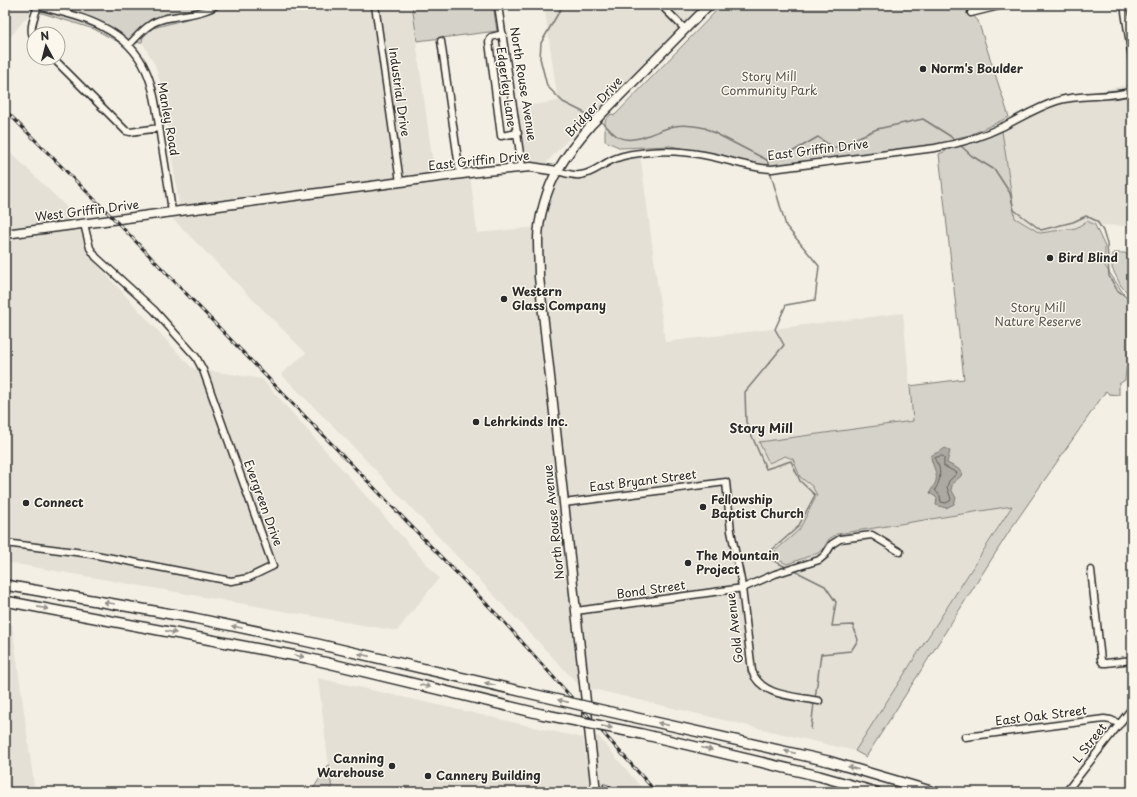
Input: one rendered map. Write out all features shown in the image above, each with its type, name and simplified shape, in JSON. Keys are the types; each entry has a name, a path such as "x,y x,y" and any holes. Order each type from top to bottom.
{"highway":[{"path":"5,585 194,618 317,644 828,761 934,792"},
{"path":"5,601 307,658 541,714 642,734 818,776 874,791"}],"main road":[{"name":"Bridger Drive","path":"538,248 539,229 543,205 557,171 591,125 709,5"},
{"name":"East Griffin Drive","path":"172,212 522,167 536,167 557,171"},
{"name":"West Griffin Drive","path":"5,234 172,212"},
{"name":"North Rouse Avenue","path":"538,248 539,277 596,792"}],"street":[{"path":"129,45 150,24 208,10 216,5"},
{"name":"Industrial Drive","path":"375,5 400,182"},
{"name":"North Rouse Avenue","path":"498,5 522,167"},
{"path":"663,5 685,29"},
{"path":"971,13 983,7 1003,5"},
{"path":"1124,5 1132,58"},
{"path":"32,26 36,6"},
{"name":"Manley Road","path":"36,6 96,23 111,31 129,45 141,60 152,85 160,128 172,212"},
{"name":"Edgerley Lane","path":"503,34 491,37 489,42 501,136 518,133"},
{"path":"441,41 460,174"},
{"path":"61,66 126,131 130,132 160,128"},
{"name":"East Griffin Drive","path":"557,171 572,175 582,175 620,157 640,153 677,151 705,155 752,167 772,169 935,148 962,141 1003,126 1032,111 1058,101 1078,96 1120,94 1132,90"},
{"name":"Evergreen Drive","path":"5,543 91,554 231,581 248,578 273,566 203,370 196,357 154,310 96,257 90,248 84,224"},
{"name":"East Bryant Street","path":"564,503 726,482"},
{"name":"Gold Avenue","path":"726,482 730,531 742,588 754,677 761,685 774,693 819,701"},
{"name":"Bond Street","path":"576,611 742,588 820,559 825,555 832,544 840,539 872,535 900,552"},
{"path":"1091,570 1100,660 1103,663 1106,663 1132,660"},
{"name":"L Street","path":"1066,792 1132,708"},
{"name":"East Oak Street","path":"965,737 1104,719 1120,724"}],"shaded area":[{"path":"5,5 37,5 5,43"},
{"path":"221,5 411,5 435,178 470,173 477,233 539,227 557,171 582,175 607,163 640,153 665,342 903,313 913,421 759,442 793,459 800,477 812,486 817,495 799,530 775,551 823,549 829,539 837,534 1011,506 855,751 584,687 578,684 346,439 281,374 306,353 172,218 316,198 316,193 180,211 161,85 155,65 142,42 143,37 153,28 213,12"},
{"path":"542,5 702,5 542,168 522,167 513,108 558,101 545,12"},
{"path":"1132,84 1132,226 1095,225 1087,221 1076,228 1042,233 1015,218 1002,131 1009,119 1051,100"},
{"path":"5,147 84,224 91,258 192,368 262,379 439,578 397,631 5,562"},
{"path":"5,623 12,624 35,792 5,792"},
{"path":"318,678 583,738 591,792 332,792"},
{"path":"595,737 599,737 645,792 600,792"}],"green space":[{"path":"37,5 221,5 213,12 153,28 143,37 142,42 124,45 94,29 32,10"},
{"path":"412,5 493,5 497,31 417,41"},
{"path":"722,5 964,5 978,21 1009,117 970,135 956,138 958,147 1002,131 1015,218 1040,233 1076,228 1087,221 1095,225 1105,247 1105,266 1132,306 1132,361 1131,356 1126,369 1125,380 1119,384 1119,395 1109,394 1106,391 1012,527 866,757 855,751 1012,506 837,534 829,539 823,549 818,553 787,564 775,558 775,551 799,530 817,495 812,486 800,477 793,459 785,456 769,463 759,442 913,421 910,386 964,379 939,154 946,151 945,143 775,167 761,166 671,146 621,148 605,141 605,121 611,114 615,115"},
{"path":"1113,253 1125,253 1132,258 1132,296 1121,286 1112,268"},
{"path":"329,764 332,792 311,792"}],"water":[{"path":"945,448 950,451 947,463 962,472 961,476 953,483 951,489 956,498 954,504 946,508 936,505 937,498 930,493 936,478 931,456"}],"waterway":[{"path":"563,5 541,43 540,58 547,86 563,102 593,117"},
{"path":"600,121 615,135 627,139 641,138 679,125 705,128 767,160 790,153 818,137 834,148 877,129 923,119 950,136 955,141"},
{"path":"960,145 972,156 995,170 1010,193 1014,210 1041,230 1073,222 1086,216 1097,221 1103,231 1107,244 1109,276 1117,290 1132,301"},
{"path":"767,160 769,167"},
{"path":"770,171 786,226 819,266 815,300 786,305 775,329 784,345 745,392 746,422 766,469 791,461 800,481 815,495 798,527 773,549 770,559 788,568"},
{"path":"793,570 825,586 836,602 832,626 853,625 858,640 851,651 821,654 815,699"},
{"path":"811,729 814,703"}],"railway":[{"path":"5,110 114,219 505,623 656,792"},
{"path":"604,785 627,792"}],"place":[{"name":"Norm's Boulder","path":"923,69"},
{"name":"Bird Blind","path":"1050,258"},
{"name":"Western Glass Company","path":"504,299"},
{"name":"Lehrkinds Inc.","path":"476,422"},
{"name":"Connect","path":"26,503"},
{"name":"Fellowship Baptist Church","path":"703,507"},
{"name":"The Mountain Project","path":"688,563"},
{"name":"Canning Warehouse","path":"392,766"},
{"name":"Cannery Building","path":"428,776"}],"district":[{"name":"Story Mill","path":"761,428"}],"park label":[{"name":"Story Mill Community Park","path":"769,84"},
{"name":"Story Mill Nature Reserve","path":"1038,315"}]}
